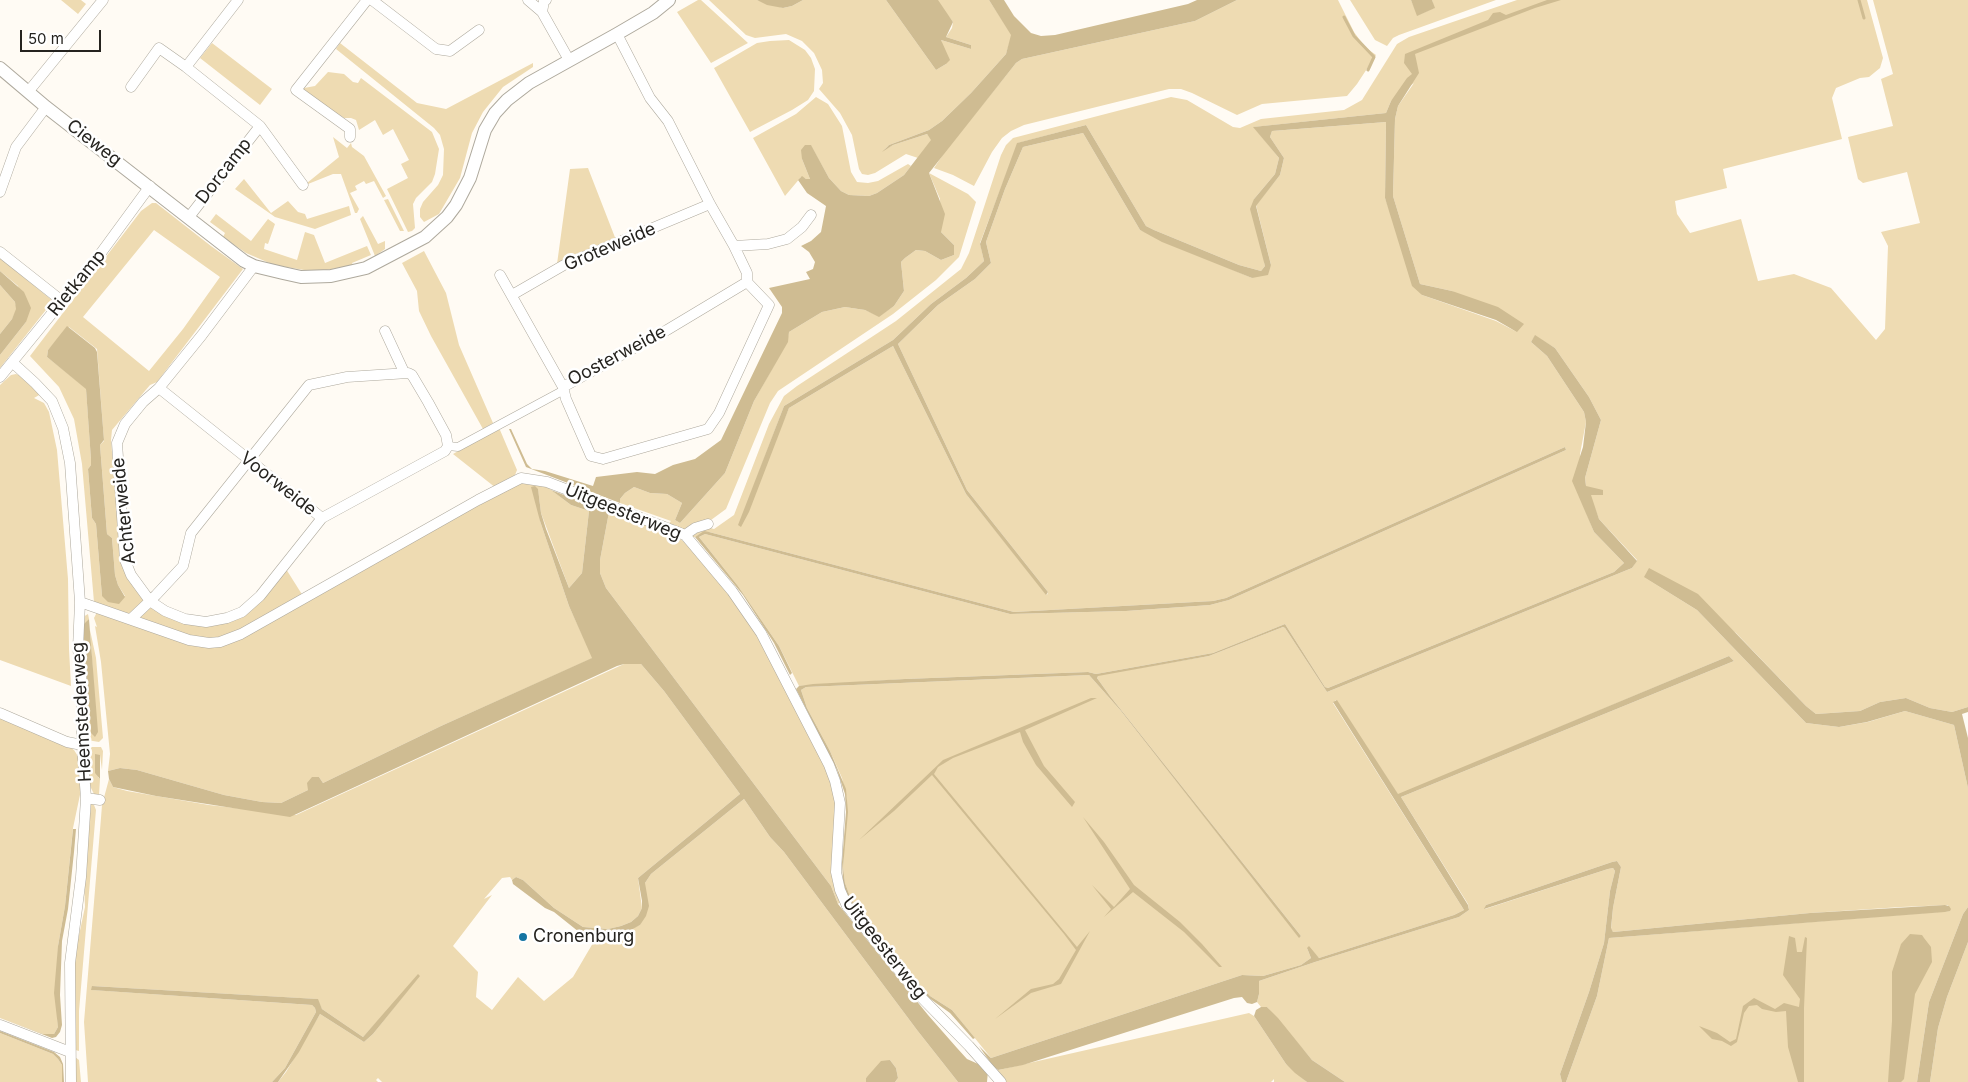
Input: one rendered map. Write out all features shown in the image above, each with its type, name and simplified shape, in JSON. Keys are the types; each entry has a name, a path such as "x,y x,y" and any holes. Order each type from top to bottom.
{"street":[{"path":"28,92 103,0"},
{"path":"186,67 238,0"},
{"path":"350,137 350,129 296,90 367,0"},
{"path":"372,0 436,49 450,51 479,30"},
{"path":"528,0 542,12 569,60"},
{"path":"542,12 544,1 546,0"},
{"path":"159,388 254,266 301,277 340,275 371,266 425,237 447,217 463,194 470,178 481,138 496,113 521,88 653,13 669,0"},
{"path":"131,620 183,566 191,533 250,462 283,416 309,385 347,378 404,372 412,375 446,436 448,446 458,447 564,389 566,400 591,456 602,459 708,429 720,413 769,305 748,282 747,273 734,246 710,204 668,121 650,98 617,34"},
{"path":"131,87 160,48 260,126 303,185"},
{"name":"Cieweg","path":"0,68 46,107 254,266"},
{"path":"0,192 16,147 46,107"},
{"name":"Dorcamp","path":"188,217 260,126"},
{"name":"Rietkamp","path":"0,377 98,257 150,186"},
{"name":"Groteweide","path":"512,294 564,265 710,204"},
{"path":"734,246 768,244 787,239 802,227 811,215"},
{"path":"0,252 62,301"},
{"name":"Oosterweide","path":"500,274 564,389 748,282"},
{"path":"385,331 404,372"},
{"name":"Heemstederweg","path":"12,362 44,391 58,412 70,463 80,602 78,639 82,684 82,745 86,798 81,877 70,963 71,1082"},
{"name":"Voorweide","path":"159,388 322,518 445,451 448,446"},
{"name":"Achterweide","path":"159,388 143,402 125,424 117,443 125,560 131,575 150,601 174,616 197,622 217,620 242,612 260,596 322,518"},
{"name":"Uitgeesterweg","path":"80,602 189,640 209,643 230,639 478,500 521,478 547,482 685,535 732,591 761,633 830,765 840,803 836,872 840,890 847,906 920,995 1001,1082"},
{"path":"685,535 695,528 708,524"},
{"path":"0,713 67,742 82,745"},
{"path":"86,798 100,800"},
{"path":"0,1025 70,1052"}],"shaded area":[{"path":"61,0 81,0 86,4 78,14"},
{"path":"701,0 748,43 711,63 677,12"},
{"path":"709,0 757,0 783,8 803,0 886,0 936,70 946,64 941,40 971,49 971,45 946,37 952,28 953,22 936,0 989,0 1012,35 1006,54 971,93 942,121 929,130 889,145 884,150 893,145 927,134 932,140 918,158 906,154 875,173 868,175 862,174 859,169 852,135 840,113 819,89 823,83 822,70 814,53 802,41 786,34 755,38 746,35"},
{"path":"757,0 803,0 783,8 767,5"},
{"path":"886,0 938,0 953,22 946,37 971,45 971,49 941,40 950,60 936,70"},
{"path":"989,0 1004,0 1014,16 1031,33 1041,36 1055,35 1188,4 1197,0 1237,0 1195,21 1022,59 1016,63 929,173 945,214 941,232 954,245 954,255 941,260 925,251 916,250 905,258 901,262 904,291 894,306 879,317 865,310 845,307 822,312 789,332 788,342 754,401 725,473 680,523 675,520 682,503 667,494 650,493 634,487 625,493 620,499 620,503 526,467 509,429 511,429 527,464 532,469 545,471 593,486 596,477 637,472 655,474 673,465 695,459 721,440 782,313 782,307 769,288 810,279 806,272 813,269 815,262 809,252 801,246 811,241 821,232 826,206 807,193 798,180 802,176 810,179 802,159 801,150 805,145 811,145 829,178 841,191 849,195 869,196 877,193 904,175 931,140 927,134 893,145 882,152 889,145 929,130 942,121 971,93 1006,54 1011,35"},
{"path":"1237,0 1338,0 1354,32 1365,47 1376,55 1347,96 1262,104 1237,115 1192,93 1181,89 1169,89 1024,125 1011,131 1002,138 992,152 974,186 934,168 946,150 1016,63 1022,59 1195,21"},
{"path":"1350,0 1411,0 1418,15 1434,8 1432,0 1496,0 1399,35 1393,38 1387,46 1375,40"},
{"path":"1411,0 1432,0 1435,8 1417,16"},
{"path":"1517,0 1867,0 1883,58 1880,68 1869,77 1860,78 1836,88 1832,98 1842,139 1723,169 1727,188 1675,201 1677,214 1690,233 1741,219 1758,281 1794,274 1831,288 1876,340 1885,329 1888,246 1881,232 1920,223 1907,172 1863,183 1858,179 1848,137 1893,126 1881,79 1893,74 1873,0 1968,0 1968,707 1952,712 1930,708 1906,698 1880,702 1860,711 1816,714 1736,633 1644,577 1697,610 1806,723 1839,727 1868,722 1905,711 1954,725 1968,788 1968,907 1963,914 1929,1002 1917,1082 1566,1082 1597,996 1609,938 1950,911 1948,905 1901,907 1810,913 1613,932 1611,929 1613,908 1621,867 1617,861 1486,905 1485,909 1608,869 1613,868 1615,871 1610,891 1604,943 1560,1074 1562,1082 1345,1082 1312,1060 1267,1007 1261,1007 1257,1002 1259,981 1459,917 1469,910 1468,904 1401,797 1734,661 1729,656 1398,795 1336,700 1333,703 1464,910 1454,915 1319,958 1307,948 1311,958 1301,965 1263,976 1242,975 991,1058 952,1010 930,996 909,973 851,899 845,883 843,867 847,799 842,778 807,708 801,690 806,687 1089,675 1121,711 1299,937 1301,936 1110,696 1097,678 1098,675 1209,656 1283,627 1327,692 1632,568 1637,560 1599,519 1586,486 1585,478 1601,420 1589,397 1555,348 1535,336 1531,342 1547,356 1584,412 1586,422 1580,454 1582,502 1594,532 1624,563 1614,572 1328,688 1325,687 1285,624 1213,653 1096,674 1088,672 905,679 799,686 779,646 738,586 699,537 705,534 1010,614 1126,611 1210,605 1229,600 1566,450 1565,447 1226,598 1213,601 1014,612 709,532 691,537 706,527 714,529 734,515 769,424 784,396 896,321 961,269 969,253 1001,155 1006,145 1013,138 1171,97 1187,100 1233,127 1240,128 1261,119 1344,110 1362,100 1397,44 1409,37","holes":["1414,83 1398,106 1395,119 1393,196 1420,284 1452,291 1517,332 1496,321 1422,295 1385,198 1386,122 1272,131 1270,137 1284,158 1280,175 1256,205 1271,265 1252,278 1140,230 1083,133 1023,147 1005,189 986,242 991,263 975,279 938,305 898,344 967,490 1048,592 1047,595 966,494 893,346 789,408 739,525 784,406 893,340 931,304 966,278 984,261 980,243 1018,143 1086,125 1146,226 1239,265 1261,271 1265,266 1254,199 1275,174 1279,158 1254,127 1386,113 1391,101"]},
{"path":"1547,0 1561,0 1535,8 1415,54 1419,73 1398,106 1395,119 1393,196 1420,284 1452,291 1498,307 1524,324 1517,332 1496,320 1422,295 1412,286 1385,198 1386,122 1272,131 1270,137 1284,158 1280,175 1256,206 1271,265 1268,275 1252,278 1162,242 1140,230 1083,133 1023,147 1005,189 986,242 991,263 975,279 938,305 898,344 967,490 1048,592 1046,595 966,494 893,346 789,408 749,512 741,527 738,525 784,406 893,340 931,304 966,278 984,261 980,244 1017,143 1086,125 1146,226 1239,265 1261,271 1265,266 1250,209 1254,199 1275,174 1279,158 1253,127 1386,113 1391,101 1412,74 1404,63 1405,54 1488,20 1493,13 1500,12 1506,15"},
{"path":"789,40 805,50 811,58 815,69 814,91 808,100 750,132 714,68 757,43"},
{"path":"212,43 272,89 260,105 200,58"},
{"path":"340,43 417,103 446,109 533,63 533,67 503,87 483,112 472,133 460,178 439,214 424,222 420,217 420,209 443,175 444,149 440,135 434,128 336,49"},
{"path":"328,72 344,74 353,82 358,83 361,78 432,132 439,149 435,174 432,182 416,198 413,204 415,228 412,231 408,232 387,189 408,178 401,164 409,160 393,129 383,135 375,120 359,130 356,120 344,118 302,91 304,88 315,86"},
{"path":"816,97 828,104 842,126 851,172 857,182 868,183 878,181 908,164 911,166 904,175 877,193 869,196 849,195 841,191 829,178 811,146 802,159 810,179 801,177 785,196 753,138 796,114"},
{"path":"333,137 347,148 351,143 352,147 364,156 386,196 383,198 374,181 366,184 364,181 355,186 357,190 350,193 359,209 357,213 355,213 341,174 333,174 307,183 339,157"},
{"path":"588,168 616,240 557,264 570,169"},
{"path":"929,173 968,194 976,202 959,257 936,280 893,314 778,391 770,403 726,509 711,520 682,531 668,524 671,521 620,503 620,499 625,493 634,487 650,493 667,494 682,503 675,520 680,523 725,473 754,401 787,342 789,332 822,312 845,307 865,310 879,316 894,306 904,291 901,262 905,258 916,250 925,251 941,260 954,255 954,245 941,232 940,199"},
{"path":"244,179 271,213 288,201 298,212 305,214 307,219 349,206 351,215 315,229 275,217 235,189"},
{"path":"388,199 404,231 400,231 384,200"},
{"path":"152,203 156,203 243,269 157,382 150,385 112,430 111,440 121,561 131,583 145,600 131,615 94,602 82,464 74,419 59,387 30,356 141,211","holes":["154,230 220,277 183,329 149,371 83,317","69,327 97,349 104,441 100,445 107,534 112,538 115,575 118,585 125,596 102,596 96,524 92,518 88,469 91,465 91,460 86,388 47,357 48,350"]},
{"path":"216,214 251,241 268,219 275,224 268,244 265,243 264,249 297,260 305,232 314,235 325,263 367,246 371,255 352,263 353,265 327,270 310,271 274,265 246,253 223,237 225,233 210,222"},
{"path":"363,216 378,244 385,241 385,249 375,256 360,219"},
{"path":"424,251 446,293 459,345 493,423 483,429 431,336 419,311 417,291 402,263"},
{"path":"0,258 53,301 0,368 0,355 26,322 18,286 0,271"},
{"path":"0,271 24,292 31,308 26,322 0,355 0,334 12,319 16,309 15,302 0,285"},
{"path":"0,285 15,302 17,309 0,334"},
{"path":"67,326 95,348 97,352 104,440 100,445 107,534 112,538 115,575 125,597 119,604 108,602 102,596 96,524 92,518 88,469 91,465 91,460 86,389 47,357 48,350"},
{"path":"1535,335 1555,348 1589,397 1601,420 1585,478 1586,486 1603,490 1603,495 1591,495 1599,519 1637,561 1632,568 1327,692 1283,627 1209,656 1098,676 1097,678 1301,936 1299,938 1121,711 1089,675 806,687 801,690 807,708 830,751 846,789 848,812 843,867 845,883 851,899 909,973 930,996 952,1010 975,1038 973,1039 950,1013 929,998 915,983 853,905 846,893 842,862 846,812 845,794 837,770 796,689 799,686 813,684 905,679 1088,672 1096,674 1213,653 1285,624 1325,687 1328,688 1614,572 1624,563 1594,532 1572,481 1583,447 1586,422 1584,412 1547,356 1531,342"},
{"path":"11,375 21,376 41,394 34,398 44,403 49,412 57,450 68,579 71,686 0,660 0,385"},
{"path":"496,429 500,430 517,470 515,475 496,488 453,454"},
{"path":"1565,447 1566,450 1229,600 1210,605 1126,611 1010,614 705,534 699,537 738,586 779,646 792,673 790,675 774,643 743,595 695,537 704,531 709,532 1014,612 1213,601 1226,598"},
{"path":"542,483 571,505 589,511 582,573 569,588 541,513 538,489 540,521 569,606 593,658 441,726 323,783 319,777 308,790 281,803 262,802 224,795 137,770 120,768 108,771 110,754 101,662 95,626 97,627 94,618 97,612 208,646 324,589 518,484"},
{"path":"535,486 538,489 541,513 546,529 569,588 582,573 589,511 571,505 551,490 609,512 600,560 600,573 606,588 831,886 838,904 957,1048 967,1059 985,1067 990,1065 990,1062 979,1046 991,1058 1242,975 1263,976 1301,965 1311,958 1307,948 1309,946 1319,958 1454,915 1464,910 1333,702 1337,700 1398,794 1729,656 1734,661 1401,797 1468,905 1469,910 1459,917 1259,981 1257,1002 1252,1004 1247,1003 1242,997 1234,998 1023,1065 998,1070 994,1067 988,1071 987,1082 958,1082 784,852 770,837 744,799 651,874 645,883 649,906 646,916 640,925 629,931 589,940 554,912 545,908 513,884 512,880 516,877 523,880 554,908 583,927 608,929 621,926 631,922 638,916 642,908 638,878 740,794 664,691 641,664 617,666 290,817 156,796 113,787 108,771 120,768 137,770 224,795 262,802 281,803 308,790 307,783 312,777 319,777 323,783 441,726 592,658 569,606 540,521 531,487"},
{"path":"609,512 675,536 683,541 717,576 761,637 831,776 838,803 842,900 838,904 831,886 606,588 600,573 600,560"},
{"path":"1649,568 1698,594 1806,706 1816,714 1860,711 1880,702 1906,698 1930,708 1952,712 1968,707 1968,712 1962,714 1968,738 1968,788 1954,725 1905,711 1867,722 1839,727 1806,723 1697,610 1644,577"},
{"path":"286,569 303,596 228,637 200,639 138,619 149,605 172,619 183,623 226,623"},
{"path":"88,614 89,619 84,628 84,639 88,695 95,706 90,630 96,658 103,738 99,742 87,740 83,617"},
{"path":"89,619 98,732 95,737 91,733 84,639 84,624"},
{"path":"624,664 641,664 664,691 740,794 638,878 642,908 638,916 631,922 621,926 608,929 583,927 554,908 523,880 516,877 512,880 510,877 502,878 484,899 492,895 453,946 478,972 476,997 492,1010 518,977 544,1001 573,977 593,943 589,940 614,935 640,925 645,883 651,874 744,799 770,837 784,852 958,1082 895,1082 898,1078 896,1068 890,1060 866,1078 866,1082 382,1082 378,1078 376,1080 378,1082 278,1082 286,1072 320,1014 364,1042 373,1034 419,976 363,1037 322,1009 317,999 92,986 92,990 312,1005 316,1012 285,1068 272,1082 88,1082 84,1022 102,805 109,779 113,787 127,791 209,805 296,815"},
{"path":"1091,698 1097,698 1025,730 1044,766 1075,802 1072,807 1036,765 1023,742 1020,732 953,758 938,767 934,774 1077,947 1090,931 1061,984 1031,993 995,1019 1031,989 1053,984 1059,979 1076,950 1064,934 932,775 894,811 859,840 943,760"},
{"path":"0,718 69,746 79,758 81,790 73,828 65,906 58,946 58,1027 54,1034 51,1035 43,1034 0,1018"},
{"path":"87,747 101,747 103,751 102,770 100,755 95,755 98,777 100,779 99,795 94,794 90,786"},
{"path":"95,754 100,755 100,779 95,773"},
{"path":"91,804 94,805 96,810 79,1011 79,1051 75,1050 73,1014 75,954 85,907 84,880"},
{"path":"1083,817 1104,842 1134,885 1180,922 1222,967 1219,967 1184,932 1133,892 1104,917 1111,909 1092,885 1114,907 1130,889"},
{"path":"73,829 76,829 74,852 68,909 62,941 60,995 62,1025 60,1032 56,1037 52,1038 0,1018 43,1034 54,1034 58,1027 54,993"},
{"path":"1617,861 1621,867 1613,908 1611,928 1613,932 1810,913 1945,905 1951,909 1945,912 1609,938 1597,996 1566,1082 1562,1082 1560,1074 1604,943 1610,891 1615,871 1613,868 1608,869 1484,909 1486,905"},
{"path":"1968,907 1968,942 1947,997 1938,1028 1930,1082 1917,1082 1929,1002 1963,914"},
{"path":"1910,934 1922,935 1931,947 1932,962 1915,994 1904,1079 1901,1082 1888,1082 1892,1021 1892,972 1901,944"},
{"path":"1789,936 1795,938 1797,952 1802,952 1805,937 1807,938 1804,1008 1804,1082 1798,1082 1788,1047 1786,1011 1776,1012 1762,1009 1757,1005 1749,1006 1744,1013 1737,1042 1731,1046 1722,1041 1712,1039 1699,1026 1717,1033 1730,1042 1736,1039 1743,1006 1754,998 1775,1009 1784,1003 1799,1007 1800,999 1783,975"},
{"path":"1968,942 1968,1082 1930,1082 1938,1028 1947,997"},
{"path":"418,974 420,976 373,1034 364,1042 320,1014 299,1052 278,1082 272,1082 285,1068 316,1012 312,1005 91,990 92,986 318,999 322,1009 363,1037"},
{"path":"1261,1007 1267,1007 1278,1018 1312,1060 1345,1082 1307,1082 1295,1073 1286,1064 1254,1016 1256,1010"},
{"path":"1249,1013 1254,1016 1286,1064 1307,1082 1274,1082 1274,1079 1271,1082 1004,1082 994,1071"},
{"path":"0,1031 54,1052 60,1057 63,1064 64,1082 62,1082 62,1065 53,1054 0,1033"},
{"path":"0,1033 53,1054 62,1065 62,1082 0,1082"},
{"path":"75,1057 79,1060 81,1082 75,1082"},
{"path":"890,1060 896,1068 898,1078 895,1082 866,1082 866,1078 881,1061"}],"waterway":[{"path":"1859,0 1864,18"},
{"path":"1344,17 1354,36 1374,57 1368,70"}],"place":[{"name":"Cronenburg","path":"523,937"}]}
